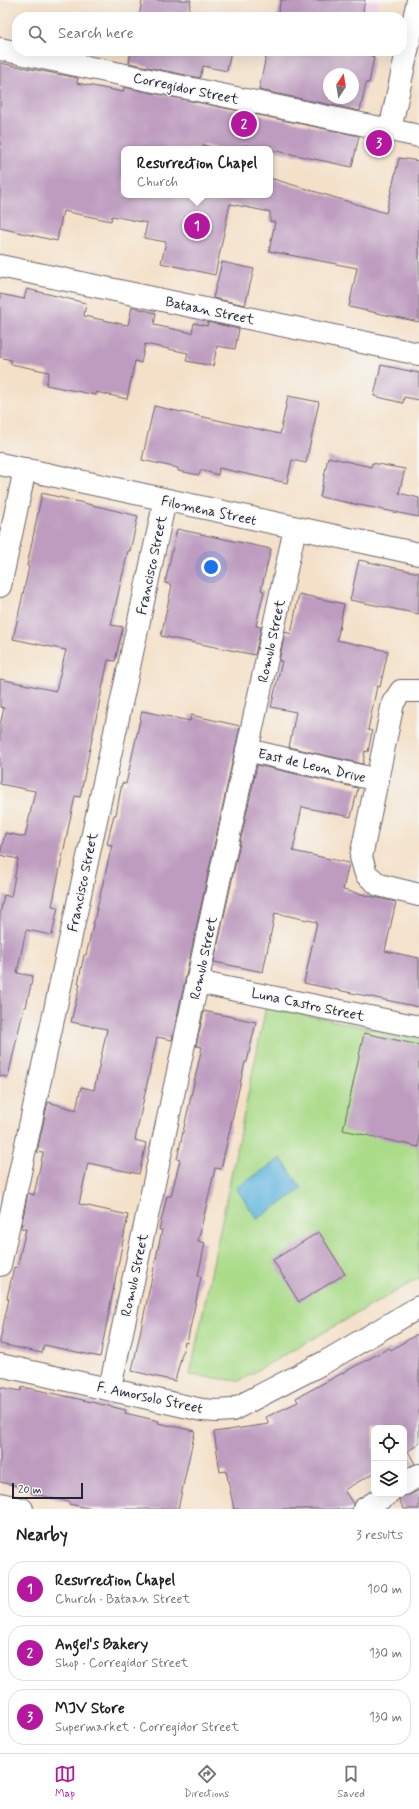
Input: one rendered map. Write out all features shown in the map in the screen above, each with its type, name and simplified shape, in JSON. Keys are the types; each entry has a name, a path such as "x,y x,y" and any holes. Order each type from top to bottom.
{"street":[{"path":"407,51 418,0"},
{"name":"Corregidor Street","path":"0,49 12,51"},
{"name":"Corregidor Street","path":"34,56 419,136"},
{"path":"390,130 406,56"},
{"name":"Bataan Street","path":"0,266 419,354"},
{"name":"Filomena Street","path":"0,464 419,554"},
{"path":"0,586 24,469"},
{"name":"Francisco Street","path":"0,1265 165,500"},
{"name":"Romulo Street","path":"110,1388 295,528"},
{"name":"East de Leon Drive","path":"419,692 401,691 393,702 361,857 366,874 379,885 419,895"},
{"name":"East de Leon Drive","path":"247,750 378,780"},
{"name":"Luna Castro Street","path":"197,982 419,1027"},
{"name":"F. Amorsolo Street","path":"0,1365 110,1388 202,1410 232,1410 417,1312"},
{"path":"407,1482 419,1475"},
{"path":"364,1509 383,1497"},
{"path":"0,1504 22,1509"}],"shaded area":[{"path":"304,0 379,0 376,12 361,12"}],"green space":[{"path":"266,1007 419,1038 419,1278 239,1381 190,1375"}],"water":[{"path":"281,1158 302,1189 257,1219 236,1188"}],"building":[{"path":"142,0 191,0 188,12 140,12"},
{"path":"281,0 365,0 363,12 278,12"},
{"path":"130,56 230,56 227,71 203,66 200,78 129,63"},
{"path":"266,56 371,56 374,57 369,83 366,83 360,111 326,104 359,104 359,68 323,68 323,103 259,90"},
{"path":"0,63 78,78 77,83 123,92 124,87 359,136 352,167 273,150 273,146 253,146 244,144 243,146 121,146 121,198 273,198 273,179 386,213 399,158 419,161 419,322 349,307 357,268 269,251 275,222 270,222 270,212 230,204 215,275 161,263 166,242 144,238 147,223 112,216 111,221 63,211 57,241 0,228"},
{"path":"222,262 254,269 245,305 213,298"},
{"path":"27,289 86,303 84,316 122,324 128,325 132,307 156,313 154,325 192,333 194,323 207,326 208,322 239,329 235,349 217,346 213,366 186,361 188,353 145,344 141,363 135,361 127,399 96,392 96,395 46,385 49,372 11,364 11,360 0,357 0,294 24,299"},
{"path":"381,365 419,373 419,400 404,397 403,403 374,396"},
{"path":"288,396 319,402 306,463 292,460 287,483 219,468 218,475 201,470 199,475 178,471 178,468 142,460 154,406 280,434"},
{"path":"328,457 371,467 372,463 405,469 399,493 419,498 419,517 320,497"},
{"path":"42,493 138,516 130,551 128,551 111,625 123,627 115,661 108,660 80,797 75,796 52,906 58,907 52,935 26,930 17,973 33,976 26,1007 24,1007 8,1077 0,1076 0,913 4,895 11,897 18,859 0,855 5,833 25,837 35,791 0,784 0,725 4,708 0,707 0,679 56,691 66,650 13,639 29,567 27,566"},
{"path":"177,529 271,549 261,590 264,591 256,626 261,627 255,655 161,636 172,585 165,583"},
{"path":"359,560 419,573 419,614 350,600"},
{"path":"299,594 344,604 337,640 388,651 380,687 377,686 368,730 372,731 368,752 365,751 363,764 289,747 296,712 271,707 282,661 279,661 285,632 291,634"},
{"path":"142,711 190,721 191,715 240,726 172,1040 157,1037 135,1140 146,1143 139,1174 88,1163 79,1204 128,1215 100,1357 44,1345 42,1353 0,1344 0,1340 14,1267 17,1268 26,1229 21,1228 28,1193 34,1195 43,1153 37,1152 48,1102 76,1110 81,1087 94,1090 107,1029 71,1022 80,984 78,984 84,955 86,955 112,845 107,844 114,815 116,815 122,783 126,784"},
{"path":"257,765 358,788 351,817 302,807 293,851 349,863 343,890 396,902 385,951 419,958 419,1007 304,983 317,922 275,913 263,972 214,962"},
{"path":"204,1011 256,1022 247,1062 245,1062 221,1169 215,1168 198,1241 205,1243 198,1276 201,1277 187,1343 185,1342 175,1381 132,1371 162,1230 159,1230 167,1196 171,1196 180,1160 177,1159 202,1047 196,1046"},
{"path":"364,1033 419,1045 419,1147 343,1130"},
{"path":"319,1232 345,1274 299,1302 273,1260"},
{"path":"419,1333 419,1444 408,1451 415,1464 407,1468 407,1425 371,1425 371,1475 344,1490 353,1504 352,1509 234,1509 226,1471 220,1472 214,1432 269,1424 266,1417 298,1402 296,1398 389,1348 391,1350"},
{"path":"0,1387 21,1391 22,1387 52,1393 126,1410 125,1413 159,1421 158,1423 195,1431 178,1509 92,1509 31,1493 32,1489 0,1482"},
{"path":"419,1490 419,1509 404,1509 399,1500 400,1497 407,1497 407,1495"}],"place":[{"name":"Angel's Bakery","path":"244,124"},
{"name":"MJV Store","path":"379,143"},
{"name":"Resurrection Chapel","path":"197,226"}]}
